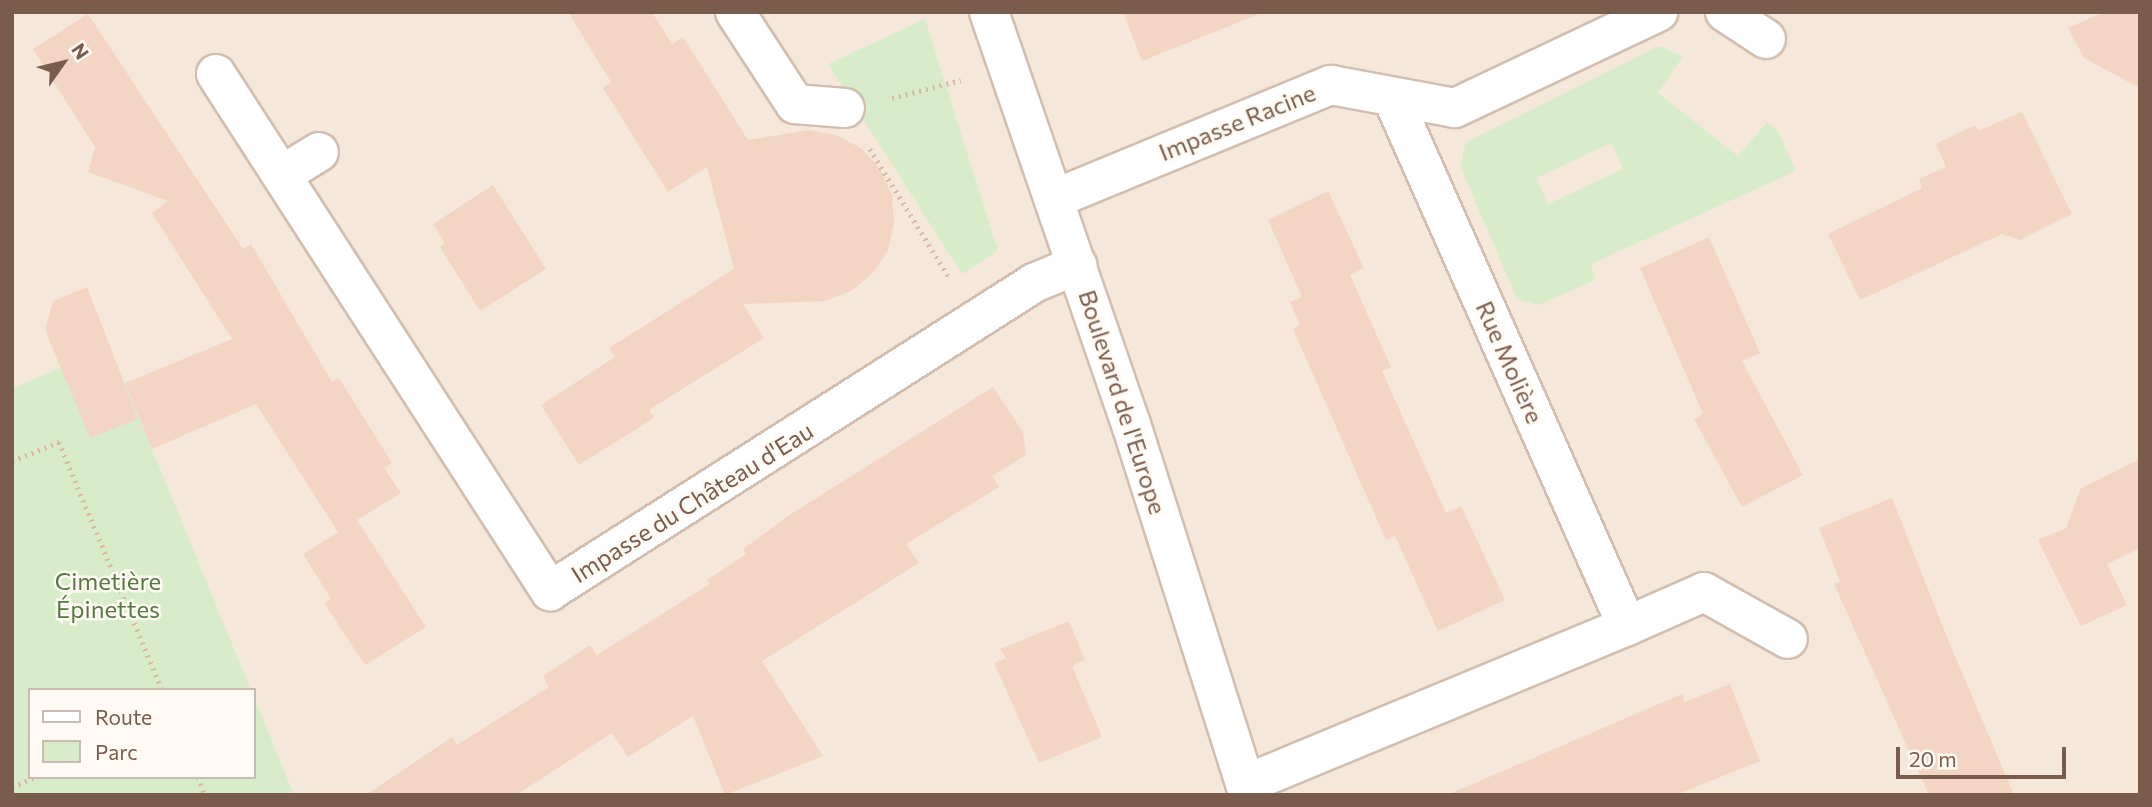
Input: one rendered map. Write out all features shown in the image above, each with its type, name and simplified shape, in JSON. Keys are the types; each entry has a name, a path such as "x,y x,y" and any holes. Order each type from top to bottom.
{"street":[{"path":"736,12 795,104 845,108"},
{"name":"Boulevard de l'Europe","path":"989,12 1077,265 1248,789"},
{"name":"Impasse Racine","path":"1054,199 1331,85 1455,107 1658,12"},
{"path":"1725,12 1766,39"},
{"name":"Impasse du Château d'Eau","path":"216,74 550,591 1034,283 1077,265"},
{"name":"Rue Molière","path":"1392,97 1627,626"},
{"path":"283,174 319,152"},
{"path":"1248,789 1704,592 1787,639"}],"path":[{"path":"976,321 845,108 1008,67"},
{"path":"12,461 59,442 161,688"},
{"path":"12,787 31,779"}],"shaded area":[{"path":"12,12 2140,12 2140,795 12,795"}],"green space":[{"path":"925,19 998,251 962,274 828,64"},
{"path":"1659,46 1683,56 1658,93 1738,156 1767,122 1776,128 1796,171 1591,264 1595,280 1538,305 1517,299 1460,166 1466,142","holes":["1611,143 1623,169 1548,204 1536,178"]},
{"name":"Cimetière Épinettes","path":"110,347 250,688 28,688 28,779 256,779 256,702 294,795 12,795 12,388"}],"building":[{"path":"568,12 652,12 672,44 683,37 748,140 809,130 836,135 861,148 880,169 892,195 894,223 888,250 873,273 851,291 825,301 743,304 764,338 649,410 654,418 579,465 541,405 615,357 609,348 734,269 707,167 668,192 603,88 611,82"},
{"path":"1123,12 1259,12 1259,14 1142,61"},
{"path":"2104,12 2140,12 2140,88 2084,58 2068,28"},
{"path":"88,14 243,249 251,244 332,382 339,378 392,463 384,468 401,493 357,520 426,627 365,665 324,603 331,599 303,554 338,532 256,404 152,449 125,383 232,339 152,213 168,201 88,172 95,147 33,49"},
{"path":"2022,112 2072,214 2020,240 2002,234 1860,300 1828,234 1922,188 1919,179 1946,167 1936,144 1975,125 1978,131"},
{"path":"493,185 546,269 480,311 440,247 445,243 433,224"},
{"path":"1328,191 1364,268 1350,275 1391,367 1382,371 1446,513 1461,506 1505,600 1438,631 1395,536 1386,540 1293,329 1300,325 1290,302 1302,297 1268,220"},
{"path":"1709,237 1760,353 1742,361 1803,475 1742,507 1694,419 1703,414 1640,268"},
{"path":"87,287 138,419 90,438 45,330 53,301"},
{"path":"993,387 1023,432 1026,455 992,476 999,487 906,544 919,563 762,661 823,756 725,795 693,716 628,757 612,733 516,795 366,795 452,737 457,745 549,687 543,676 590,645 597,655 710,584 707,580 746,554 743,549 791,514"},
{"path":"2140,459 2140,548 2107,564 2127,605 2081,626 2038,540 2066,528 2081,488"},
{"path":"1892,498 2014,795 1929,795 1834,584 1840,581 1819,528"},
{"path":"1069,621 1085,660 1072,666 1102,737 1039,763 994,663 1006,658 1000,649"},
{"path":"1730,684 1760,761 1676,795 1447,795 1682,694 1685,702"}]}
